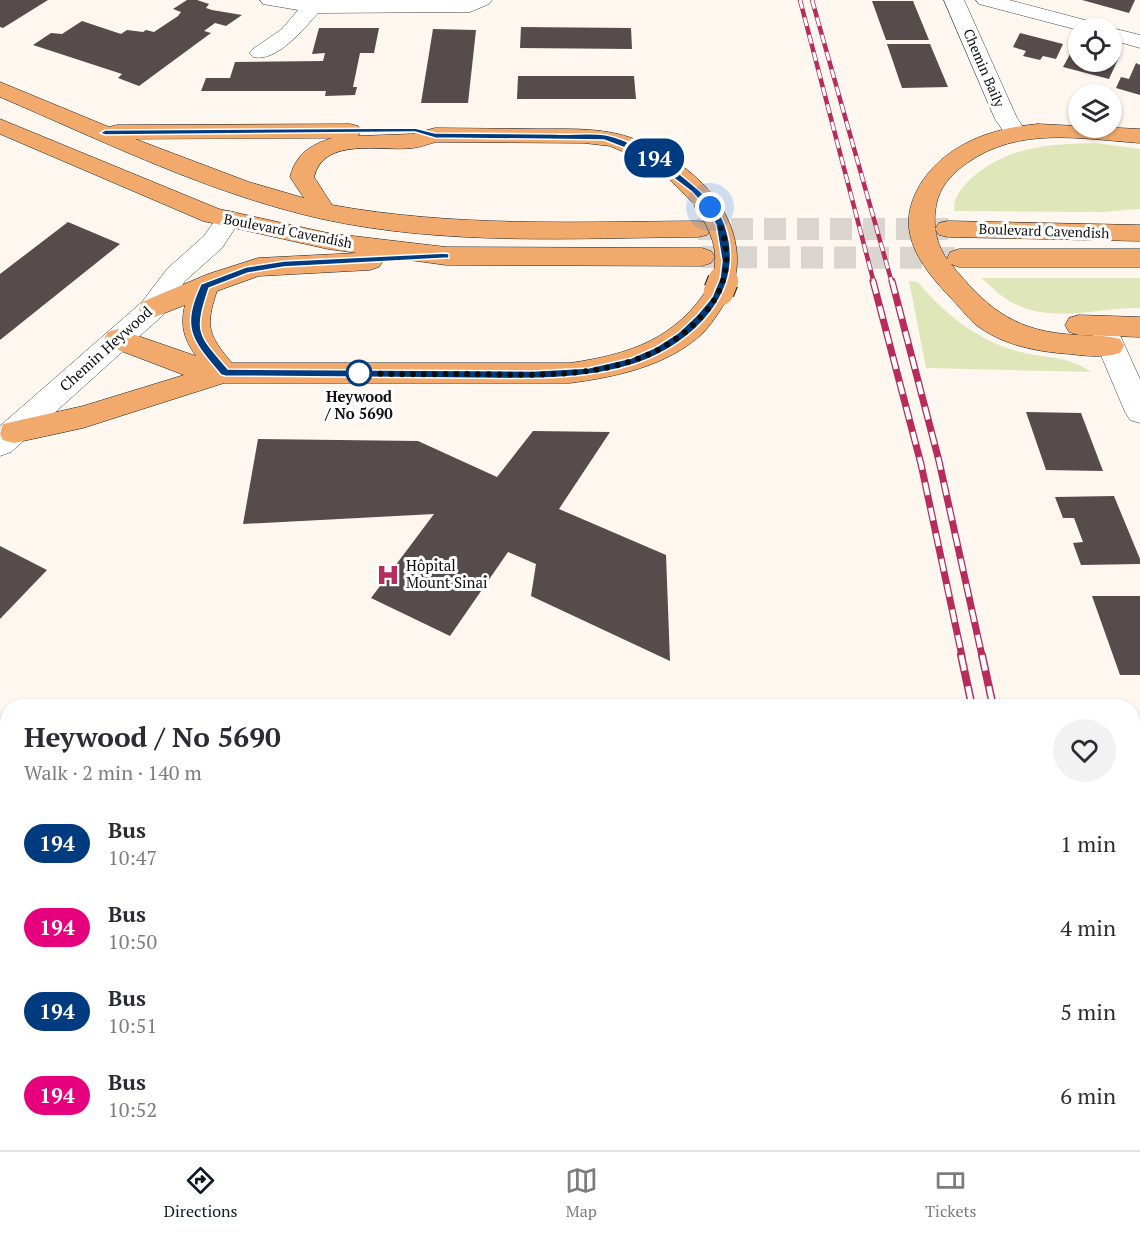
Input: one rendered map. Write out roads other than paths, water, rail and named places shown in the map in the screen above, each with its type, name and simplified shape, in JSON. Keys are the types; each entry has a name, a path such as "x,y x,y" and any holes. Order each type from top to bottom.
{"main road":[{"name":"Boulevard Cavendish","path":"0,89 246,190 324,211 374,220 453,227 698,229"},
{"name":"Boulevard Cavendish","path":"0,126 184,206 229,219 328,240 446,256 702,257"},
{"path":"105,133 415,130 435,135 605,138 646,153 681,178 703,199 716,216 725,243 726,270 719,291 700,318 671,342 633,361 603,369 532,375 225,373 178,363 118,339"},
{"path":"1136,137 1071,130 1016,133 991,140 957,158 938,175 924,200 922,225 927,247 946,277 965,297 984,307 1022,318 1106,336 1140,327"},
{"path":"324,211 303,177 305,165 322,149 340,142 413,141 435,135"},
{"path":"1019,229 1140,220"},
{"name":"Boulevard Cavendish","path":"948,229 1140,233"},
{"path":"152,309 246,270 270,265 446,256"},
{"name":"Boulevard Cavendish","path":"959,258 1140,258"},
{"path":"205,286 195,315 195,331 201,343 225,373"},
{"path":"7,438 225,373"}],"street":[{"path":"270,0 313,6 470,6 482,1"},
{"name":"Chemin Baily","path":"954,0 1006,119 1016,133"},
{"path":"986,0 1068,21"},
{"path":"260,53 289,33 313,6"},
{"path":"1122,37 1140,42"},
{"name":"Chemin Heywood","path":"7,438 152,309 176,275 213,242 229,219"},
{"path":"1106,336 1140,412"}],"tunnel":[{"path":"698,229 948,229"},
{"path":"702,257 959,258"}],"railway":[{"path":"800,0 874,283"},
{"path":"812,0 892,283"},
{"path":"873,281 921,464 962,656"},
{"path":"892,281 939,461 982,656"},
{"path":"961,655 970,699"},
{"path":"982,655 991,699"}],"place":[{"name":"Heywood / No 5690","path":"359,373"},
{"name":"Hôpital Mount Sinai","path":"388,575"}]}
